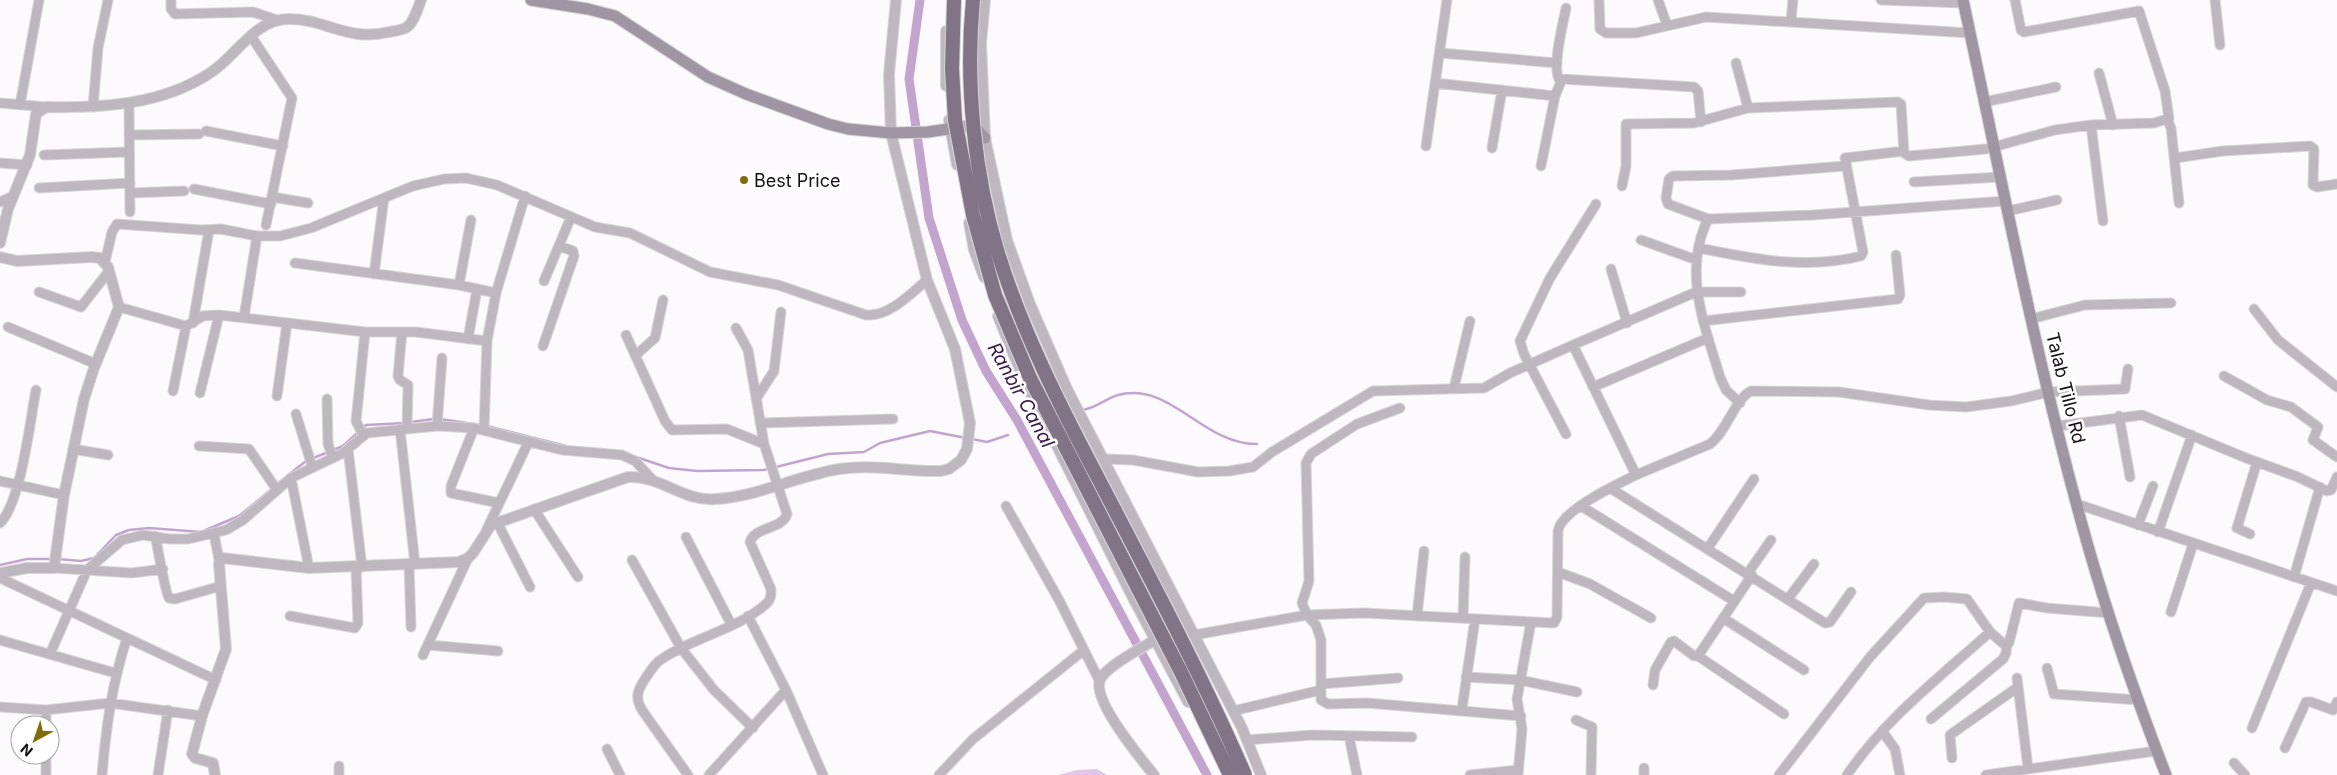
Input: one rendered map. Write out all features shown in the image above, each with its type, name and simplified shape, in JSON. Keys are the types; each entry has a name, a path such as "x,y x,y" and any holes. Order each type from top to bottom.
{"highway":[{"path":"954,0 952,69 955,120 973,215 998,302 1030,378 1181,672 1230,775"},
{"path":"973,0 970,64 979,167 998,251 1010,290 1026,329 1084,452 1229,738 1244,775"}],"main road":[{"path":"538,0 615,16 694,69 746,94 828,124 848,129 896,133 928,132 968,126 975,128 985,138"},
{"name":"Talab Tillo Rd","path":"1964,1 2020,269 2077,504 2109,613 2166,775"}],"street":[{"path":"20,105 38,0"},
{"path":"93,107 98,48 108,0"},
{"path":"171,0 171,9 174,14 253,12 277,20 303,20 354,35 385,33 407,27 421,0"},
{"path":"487,528 496,522 616,479 635,476 651,478 693,496 714,500 777,482 850,468 941,471 956,466 967,449 970,423 955,349 927,280 896,133 888,74 896,0"},
{"path":"948,0 945,65 949,129 974,250 1006,340 1040,413 1154,646 1217,757 1223,775"},
{"path":"985,0 982,44 985,138 1007,240 1030,304 1067,389 1233,711 1261,775"},
{"path":"1426,146 1447,0"},
{"path":"1599,0 1600,29 1603,32 1630,34 1706,17 1970,33"},
{"path":"1658,0 1667,25"},
{"path":"1791,21 1793,0"},
{"path":"1881,0 1964,1"},
{"path":"2015,0 2021,30 2024,32 2138,10 2165,91 2180,203"},
{"path":"2215,0 2220,45"},
{"path":"1560,81 1556,75 1566,8"},
{"path":"0,103 46,107 93,107 128,103 165,94 210,73 251,36 277,20"},
{"path":"251,36 292,98 266,225"},
{"path":"1440,53 1557,63"},
{"path":"1736,63 1748,108"},
{"path":"2099,73 2113,125"},
{"path":"1541,166 1555,96 1560,81 1567,78 1694,87 1698,92 1701,122"},
{"path":"1435,83 1555,96"},
{"path":"1984,102 2056,87"},
{"path":"1492,148 1502,90"},
{"path":"1622,186 1626,166 1626,124 1701,122 1748,108 1898,102 1901,104 1904,152 1905,155 1909,156 1994,148 2036,134 2091,125 2152,124 2169,119"},
{"path":"128,103 130,212"},
{"path":"0,243 14,196 27,165 36,114 46,107"},
{"path":"2091,125 2103,221"},
{"path":"129,136 203,132 283,146"},
{"path":"2175,158 2223,151 2310,146 2314,149 2313,185 2317,187 2337,184"},
{"path":"44,155 129,152"},
{"path":"1699,248 1772,262 1813,262 1858,257 1863,252 1845,166 1846,157 1904,152"},
{"path":"0,163 27,165"},
{"path":"1845,166 1732,175 1674,176 1669,179 1666,198 1668,204 1708,220 1855,211 2006,206 2058,200"},
{"path":"1914,182 2000,177"},
{"path":"39,292 80,307 107,267 112,232 117,224 209,230 221,229 258,236 280,236 311,228 428,182 455,178 481,181 525,196 595,227 639,236 710,272 778,285 866,315 874,316 885,312 927,280"},
{"path":"39,188 130,188 184,191"},
{"path":"194,188 272,201 308,203"},
{"path":"0,202 14,196"},
{"path":"484,426 487,341 496,292 525,196"},
{"path":"374,274 384,198"},
{"path":"1566,434 1520,346 1522,334 1550,278 1596,204"},
{"path":"544,281 571,217"},
{"path":"459,285 472,220"},
{"path":"1708,220 1699,248 1696,292 1708,338 1724,386 1734,398"},
{"path":"173,391 209,230"},
{"path":"244,317 258,236"},
{"path":"1641,240 1697,260"},
{"path":"543,346 574,256 573,251 559,246"},
{"path":"1703,321 1898,299 1900,295 1896,255"},
{"path":"0,257 17,261 100,258 107,267 119,307 96,364 73,449 54,562"},
{"path":"295,263 459,285 496,292"},
{"path":"1611,269 1627,323"},
{"path":"468,339 477,289"},
{"path":"1104,459 1133,460 1198,472 1229,471 1253,467 1272,452 1373,391 1484,388 1503,377 1573,345 1696,292 1742,292"},
{"path":"636,355 655,338 662,300"},
{"path":"2032,318 2085,305 2171,303"},
{"path":"119,307 189,324 203,316 218,315 366,332 402,332 487,341"},
{"path":"2254,309 2278,340 2337,387"},
{"path":"756,399 774,371 781,312"},
{"path":"200,393 218,315"},
{"path":"1454,388 1470,321"},
{"path":"277,396 288,322"},
{"path":"8,327 96,364"},
{"path":"688,775 642,710 637,698 641,684 655,665 682,648 748,616 767,603 772,595 771,589 750,542 755,535 786,518 787,514 764,444 748,350 736,328"},
{"path":"361,432 356,420 366,332"},
{"path":"402,332 398,378 408,385 406,426 412,564 411,628"},
{"path":"626,335 665,421 672,430 727,429 764,444"},
{"path":"1594,386 1708,338"},
{"path":"1573,345 1632,468"},
{"path":"437,421 442,358"},
{"path":"1194,636 1307,615 1364,613 1554,623 1557,620 1558,527 1566,517 1610,488 1632,468 1710,444 1719,436 1734,398 1749,392 1762,390 1839,392 1929,405 1966,407 2006,402 2049,392 2125,389 2128,369"},
{"path":"2224,376 2267,400 2289,406 2298,412 2318,427 2313,440 2337,457"},
{"path":"0,523 11,507 17,486 36,390"},
{"path":"327,399 331,453"},
{"path":"1400,408 1357,424 1307,459 1310,581 1302,603 1307,615 1316,625 1321,640 1321,700 1325,704 1367,703 1462,709 1521,716"},
{"path":"296,414 311,461"},
{"path":"2057,426 2119,416 2142,415 2327,491 2331,490 2337,477"},
{"path":"2119,416 2130,477"},
{"path":"760,423 893,419"},
{"path":"50,654 87,570 128,537 143,535 188,539 214,534 244,520 274,487 291,478 311,461 348,449 361,432 437,421 474,428 484,426 529,441 571,451 622,455 636,461 651,478"},
{"path":"474,428 451,486 451,493 499,503"},
{"path":"2158,532 2192,435"},
{"path":"423,655 468,558 487,528 529,441"},
{"path":"199,446 248,449 274,487"},
{"path":"73,449 108,455"},
{"path":"290,616 355,628 358,623 359,567 348,449"},
{"path":"2250,534 2237,528 2256,462"},
{"path":"291,478 309,568"},
{"path":"1708,548 1754,479"},
{"path":"0,481 64,496"},
{"path":"2138,525 2153,486"},
{"path":"2294,577 2320,487"},
{"path":"1610,488 1828,624 1851,592"},
{"path":"2077,504 2337,591"},
{"path":"1006,506 1060,600 1100,680"},
{"path":"1581,506 1734,601"},
{"path":"534,509 578,577"},
{"path":"496,522 530,587"},
{"path":"214,534 220,560 226,649 202,716 192,754 195,758 213,763 215,775"},
{"path":"155,536 166,592 172,599 221,586"},
{"path":"686,537 731,624"},
{"path":"1698,656 1771,540"},
{"path":"2171,612 2193,544"},
{"path":"1417,616 1424,551"},
{"path":"220,560 227,557 309,568 459,562 468,558"},
{"path":"1462,618 1465,557"},
{"path":"632,560 682,648 714,690 753,728"},
{"path":"0,573 54,562 87,570 138,573 163,569"},
{"path":"1788,599 1814,564"},
{"path":"1558,572 1590,584 1650,618"},
{"path":"0,578 68,612 216,680"},
{"path":"2252,728 2311,583"},
{"path":"1779,775 1870,657 1924,598 1968,599 1990,632 2004,645 2007,645"},
{"path":"1932,719 2003,659 2018,603 2047,608 2109,613"},
{"path":"748,616 786,690 823,775"},
{"path":"1723,618 1804,670"},
{"path":"1462,709 1475,619"},
{"path":"1470,775 1518,772 1521,716 1516,702 1531,622"},
{"path":"1847,775 1862,753 1882,731 1990,632"},
{"path":"102,775 110,703 116,673 127,638"},
{"path":"0,640 116,673"},
{"path":"1654,685 1655,670 1672,641 1698,656 1784,714"},
{"path":"428,645 498,651"},
{"path":"1154,646 1103,674 1100,680 1099,694 1112,717 1154,775"},
{"path":"939,775 974,740 1084,650"},
{"path":"2047,668 2054,694 2139,700"},
{"path":"1466,676 1520,680 1577,692"},
{"path":"1233,711 1321,687 1398,678"},
{"path":"1952,758 1950,735 2017,682 2028,768"},
{"path":"709,775 786,690"},
{"path":"2285,748 2306,702 2336,708"},
{"path":"0,707 46,710 110,703 202,716"},
{"path":"46,710 46,715"},
{"path":"158,775 168,710"},
{"path":"1576,720 1592,727 1591,775"},
{"path":"1882,731 1895,749 1900,775"},
{"path":"1247,740 1289,736 1412,737"},
{"path":"1349,736 1357,775"},
{"path":"607,749 620,775"},
{"path":"1986,775 2156,751"},
{"path":"2234,763 2245,775"}],"shaded area":[{"path":"1097,769 1107,775 1058,775 1077,770"}],"waterway":[{"name":"Ranbir Canal","path":"920,0 909,79 929,218 962,320 986,371 1017,420 1207,775"},
{"path":"1083,410 1118,395 1137,393 1154,397 1171,405 1220,435 1238,442 1257,444"},
{"path":"410,422 434,419"},
{"path":"440,419 481,425"},
{"path":"277,484 306,461 343,446 366,425 405,423"},
{"path":"487,426 566,446"},
{"path":"633,456 669,468 697,471 764,470 828,454 864,452 880,443 930,431 966,438"},
{"path":"972,439 987,442 1008,435"},
{"path":"58,559 81,561 94,558 116,535 129,530 149,528 201,532 239,516 273,488"},
{"path":"0,565 27,559 53,559"}],"place":[{"name":"Best Price","path":"744,180"}]}
